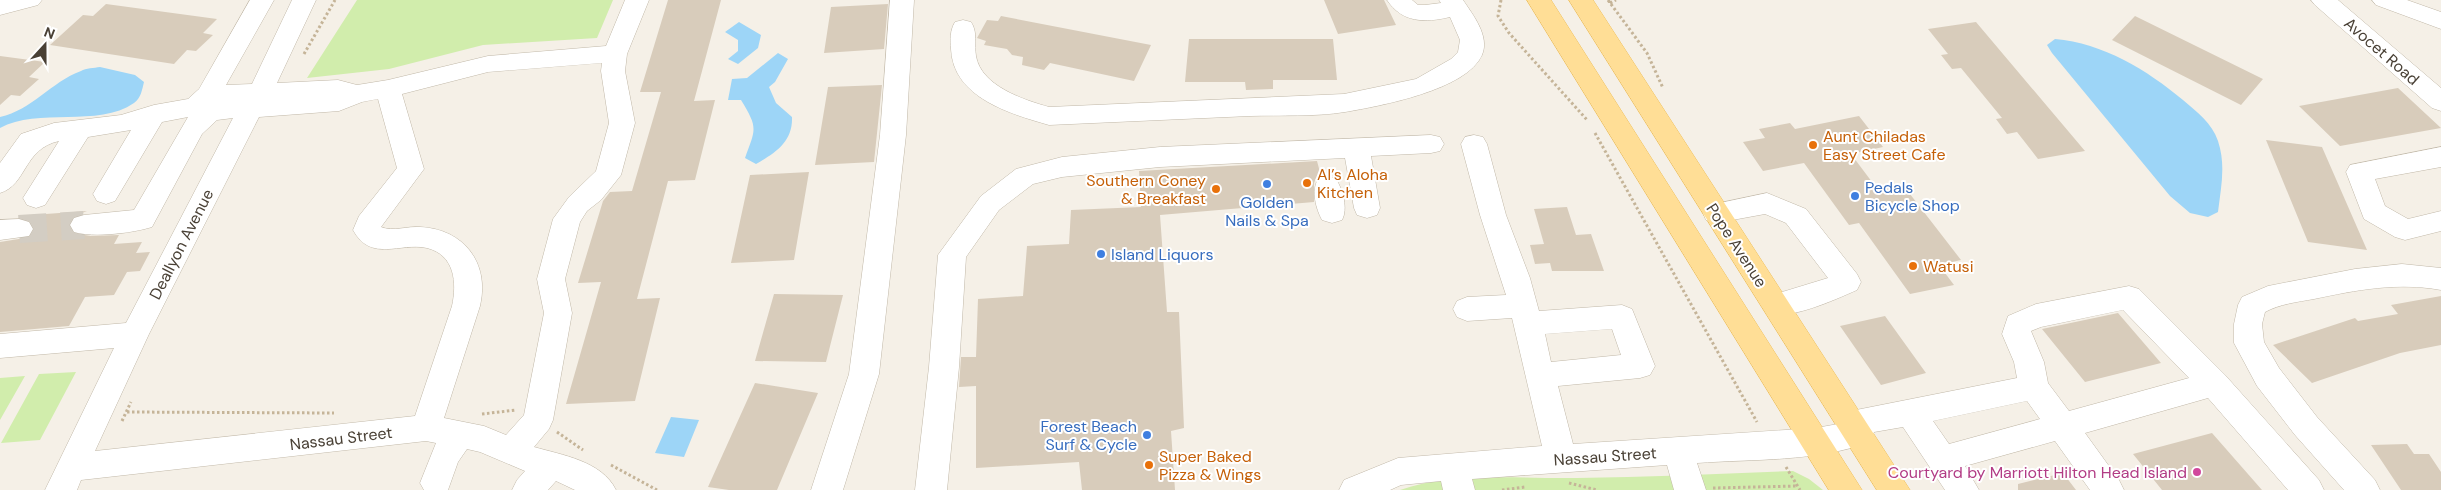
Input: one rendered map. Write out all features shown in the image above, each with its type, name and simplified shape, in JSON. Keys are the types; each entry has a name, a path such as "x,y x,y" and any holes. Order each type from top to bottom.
{"main road":[{"path":"1539,0 1846,490"},
{"name":"Pope Avenue","path":"1581,0 1894,490"}],"street":[{"path":"0,7 30,0"},
{"path":"84,225 142,220 262,0"},
{"name":"Deallyon Avenue","path":"66,479 135,334 255,101 304,0"},
{"path":"511,451 538,420 558,313 551,279 567,219 578,204 592,193 608,175 622,122 613,72 615,54 637,0"},
{"path":"827,490 864,374 893,135 902,0"},
{"path":"963,28 962,46 966,66 984,87 1008,104 1049,116 1344,103 1423,86 1460,65 1470,54 1472,40 1469,30 1453,4 1432,13 1416,12 1405,8 1399,0"},
{"name":"Avocet Road","path":"2323,0 2441,102"},
{"path":"2384,0 2441,21"},
{"path":"0,183 30,141 54,132 122,124 154,114 205,104 255,101 339,102 356,94 388,89 488,64 615,54"},
{"path":"388,89 411,170 369,223 367,230 371,235 384,240 417,237 434,239 452,248 463,261 470,284 447,372 426,428"},
{"path":"106,194 154,114"},
{"path":"36,198 80,129"},
{"path":"931,490 944,367 952,255 990,203 1025,176 1062,167 1160,157 1324,169 1356,146 1431,144"},
{"path":"1474,144 1493,216 1516,278 1564,471"},
{"path":"1356,146 1367,208"},
{"path":"2441,157 2359,172 2374,212 2405,230 2441,221"},
{"path":"1324,169 1332,213"},
{"path":"1716,213 1767,203 1796,216 1847,282 1820,293 1776,306"},
{"path":"2364,490 2306,426 2268,377 2249,343 2248,324 2252,305 2268,297 2403,274 2427,275 2441,279"},
{"path":"2108,490 2034,387 2029,362 2016,334 2018,324 2036,316 2129,297 2214,384 2308,490"},
{"path":"1467,310 1525,315 1622,317 1640,366 1540,375"},
{"path":"0,346 135,334"},
{"path":"1942,459 2214,384"},
{"name":"Nassau Street","path":"1354,490 1398,472 1457,478 1564,471 1678,451 1816,441 1855,427 1910,413 2034,387"},
{"path":"1910,413 1963,490"},
{"name":"Nassau Street","path":"66,479 426,428 484,439 511,451 578,474 600,490"},
{"path":"436,483 446,450 460,434"},
{"path":"1678,451 1690,490"},
{"path":"528,490 551,465"}],"path":[{"path":"1501,0 1498,16 1509,33 1588,121 1770,444 1799,488"},
{"path":"1610,3 1616,0"},
{"path":"1564,471 1597,490"},
{"path":"1690,490 1759,486 1799,488"},
{"path":"1754,490 1759,486"},
{"path":"1502,490 1530,487"}],"green space":[{"path":"357,0 613,0 597,38 483,45 389,69 307,78"},
{"path":"76,372 40,440 1,443 39,374"},
{"path":"25,376 0,420 0,378"},
{"path":"1793,471 1809,479 1823,490 1400,490 1442,480 1465,478 1604,478"}],"water":[{"path":"739,22 761,35 758,48 738,64 728,59 738,51 738,40 725,32"},
{"path":"2055,39 2090,46 2124,60 2155,78 2203,118 2212,129 2218,141 2222,159 2218,212 2208,217 2190,213 2170,196 2052,53 2047,45"},
{"path":"778,53 788,59 775,82 769,87 776,103 792,117 792,126 781,146 770,156 756,164 745,158 753,134 753,123 741,100 728,100 732,79 747,78"},
{"path":"100,67 135,75 144,82 138,99 119,110 103,114 32,119 15,122 0,128 0,117 22,108 70,76 85,69"},
{"path":"671,417 699,420 684,457 655,453"}],"building":[{"path":"668,0 721,0 694,101 715,100 695,180 668,181 637,299 660,298 635,401 566,404 601,282 578,283 603,201 610,192 632,191 661,92 640,92"},
{"path":"1324,0 1384,0 1396,25 1338,34"},
{"path":"106,4 217,19 203,33 213,35 196,51 187,50 174,64 50,45 83,15 93,16"},
{"path":"888,4 884,49 824,53 831,7"},
{"path":"1001,16 1151,45 1134,81 1050,63 1044,70 1022,65 1023,57 1012,55 1007,49 984,45 986,41 977,38 987,20 998,21"},
{"path":"2135,16 2263,79 2241,105 2112,40"},
{"path":"1976,22 2085,151 2038,159 2017,132 2007,134 1996,119 2002,118 1961,68 1952,69 1941,55 1948,54 1928,29"},
{"path":"1189,39 1333,39 1337,80 1273,80 1273,89 1246,90 1245,82 1185,82"},
{"path":"0,56 45,62 29,77 39,79 20,96 11,95 0,105"},
{"path":"882,85 874,162 815,165 828,87"},
{"path":"2398,88 2441,128 2340,146 2299,106"},
{"path":"1859,116 1883,147 1851,154 1878,190 1903,185 1961,260 1939,265 1954,285 1910,294 1859,223 1849,225 1804,163 1763,171 1743,142 1765,138 1759,129 1790,123 1795,129"},
{"path":"2266,140 2322,147 2367,250 2308,242"},
{"path":"1317,161 1321,176 1316,178 1314,183 1314,202 1160,215 1167,312 1179,312 1184,428 1171,431 1175,490 1082,490 1079,462 976,468 976,386 959,387 961,357 976,357 978,299 1023,296 1027,246 1069,244 1071,210 1141,207 1139,171"},
{"path":"809,172 794,260 731,263 750,175"},
{"path":"1567,207 1576,235 1591,234 1604,271 1552,271 1550,263 1535,264 1530,245 1544,244 1534,209"},
{"path":"87,211 72,217 68,224 72,233 91,236 119,235 114,244 142,242 136,253 150,252 140,271 127,272 114,295 85,297 69,326 0,332 0,242 31,237 35,230 29,220 32,215"},
{"path":"774,294 843,295 826,362 755,361"},
{"path":"2441,296 2441,345 2400,353 2312,383 2273,345 2355,318 2358,321 2398,314 2391,305"},
{"path":"2118,313 2161,363 2085,382 2042,329"},
{"path":"1885,316 1926,373 1881,385 1840,326"},
{"path":"755,383 818,393 777,490 729,490 708,487"},
{"name":"Courtyard by Marriott Hilton Head Island","path":"2212,433 2262,490 2162,490 2133,454"},
{"path":"2407,444 2414,454 2429,454 2441,472 2441,490 2401,490 2371,445"},
{"path":"2063,473 2076,490 2018,490 2018,484"}],"tunnel":[{"path":"19,229 84,225"}],"place":[{"name":"Aunt Chiladas Easy Street Cafe","path":"1813,145"},
{"name":"Al’s Aloha Kitchen","path":"1307,183"},
{"name":"Golden Nails & Spa","path":"1267,184"},
{"name":"Southern Coney & Breakfast","path":"1216,189"},
{"name":"Pedals Bicycle Shop","path":"1855,196"},
{"name":"Island Liquors","path":"1101,254"},
{"name":"Watusi","path":"1913,266"},
{"name":"Forest Beach Surf & Cycle","path":"1147,435"},
{"name":"Super Baked Pizza & Wings","path":"1149,465"},
{"name":"Courtyard by Marriott Hilton Head Island","path":"2197,472"}]}
